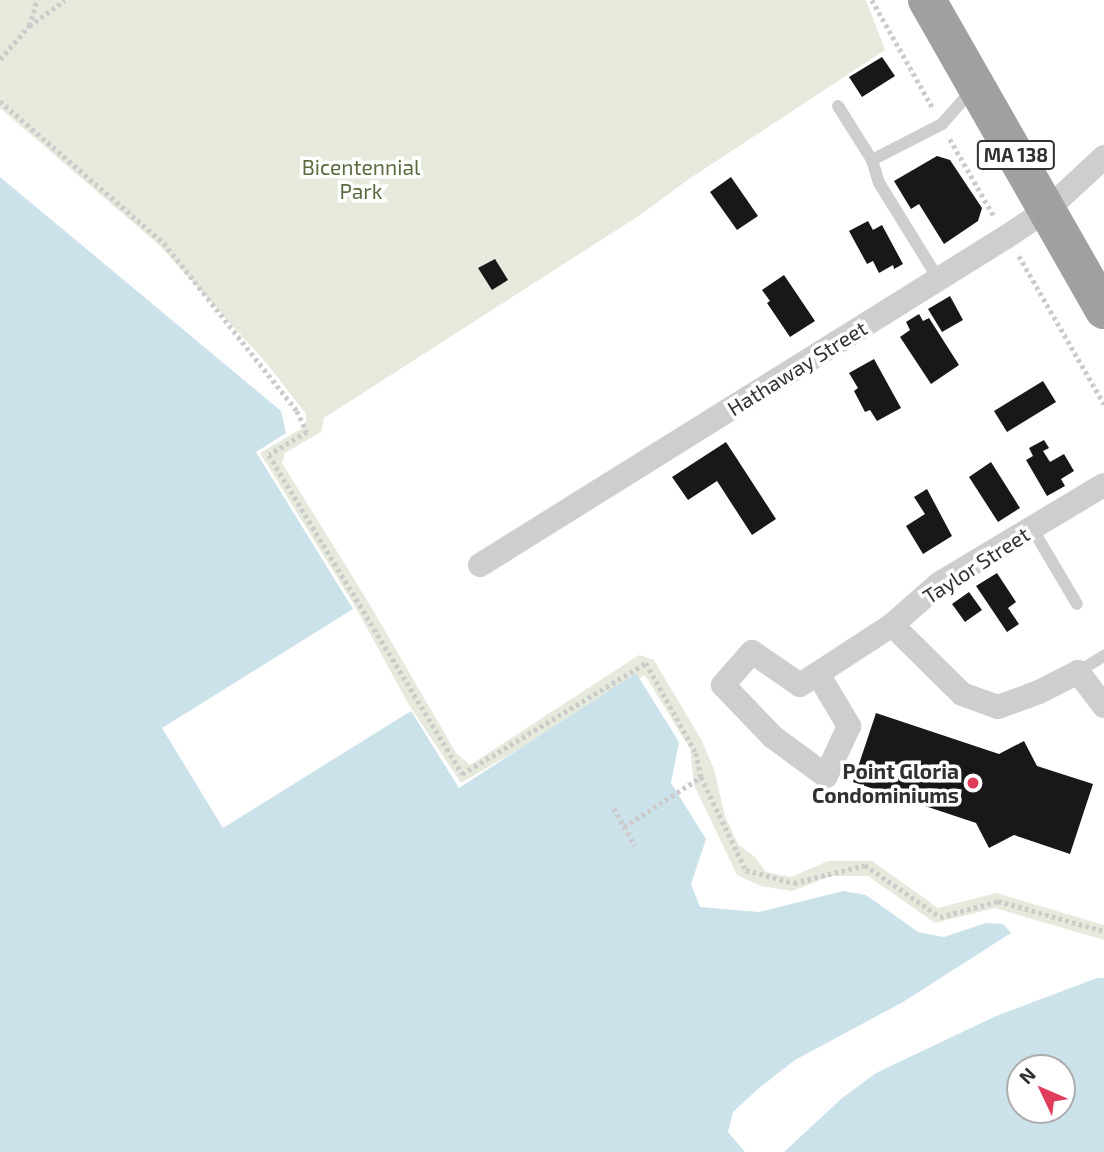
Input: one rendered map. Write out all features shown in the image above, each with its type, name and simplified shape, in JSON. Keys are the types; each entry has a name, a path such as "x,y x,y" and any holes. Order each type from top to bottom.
{"highway":[{"name":"MA 138","path":"928,0 1104,310"}],"street":[{"name":"Hathaway Street","path":"480,565 1047,210 1104,157"},
{"name":"Taylor Street","path":"818,674 849,726 826,776 773,737 723,685 752,652 800,685 892,625 940,583 1032,528 1101,492"},
{"path":"892,625 962,694 998,707 1039,692 1078,672 1104,706"}],"lane":[{"path":"872,160 942,124 976,85"},
{"path":"838,106 872,160 879,183 939,280"},
{"path":"1032,528 1077,604"},
{"path":"1078,672 1104,656"}],"path":[{"path":"29,26 37,0"},
{"path":"0,60 29,26 65,0"},
{"path":"0,101 164,243 297,411 307,432 269,455 463,775 646,663 696,753 701,777 746,870 794,883 865,865 940,917 998,901 1104,931"},
{"path":"1016,251 1104,404"},
{"path":"624,827 701,777"},
{"path":"614,808 635,846"}],"green space":[{"name":"Bicentennial Park","path":"0,0 866,0 885,50 689,179 637,217 324,418 321,432 285,453 282,463 367,600 456,753 470,765 639,655 654,660 702,741 714,769 725,816 738,844 755,857 766,872 791,877 828,861 872,861 938,908 996,893 1104,925 1104,940 995,908 935,923 868,876 831,876 792,891 761,886 737,875 694,785 690,749 645,675 461,783 409,705 356,608 260,453 306,426 306,414 268,365 159,245 0,108"}],"water":[{"path":"0,177 281,411 286,433 256,452 353,609 162,728 223,828 411,711 459,788 636,673 679,742 671,783 706,839 691,884 700,907 759,912 843,891 866,895 918,932 944,937 986,923 1003,924 1011,933 903,1002 795,1060 758,1089 733,1112 728,1132 745,1152 0,1152"},
{"path":"1097,978 1104,978 1104,1152 784,1152 841,1099 876,1073 996,1016"}],"building":[{"path":"882,57 895,76 862,97 849,77"},
{"path":"937,156 950,160 982,208 978,221 944,244 919,204 911,209 894,181"},
{"path":"731,177 758,216 737,230 710,192"},
{"path":"868,221 873,230 882,225 903,264 894,269 893,265 879,273 873,261 867,264 849,231"},
{"path":"495,259 508,280 492,290 478,268"},
{"path":"784,275 815,321 790,337 767,303 770,301 762,290"},
{"path":"950,296 963,320 942,332 928,309"},
{"path":"919,314 923,321 929,318 959,365 931,384 900,337 910,330 906,322"},
{"path":"874,359 901,408 877,421 870,410 865,412 854,391 858,388 849,373"},
{"path":"1043,381 1056,402 1007,432 994,411"},
{"path":"1044,440 1049,448 1043,451 1050,462 1064,454 1074,471 1061,479 1065,486 1047,496 1026,460 1033,456 1029,448"},
{"path":"726,442 776,519 752,535 717,481 688,500 672,477"},
{"path":"991,462 1020,508 998,522 969,477"},
{"path":"927,489 952,536 923,554 906,526 925,514 914,497"},
{"path":"997,573 1016,602 1008,608 1019,624 1007,632 976,586"},
{"path":"969,592 982,610 965,622 952,604"},
{"name":"Point Gloria Condominiums","path":"876,713 999,754 1024,741 1037,766 1093,784 1070,854 1014,835 989,848 976,823 853,782"}],"place":[{"name":"Point Gloria Condominiums","path":"973,783"}]}
